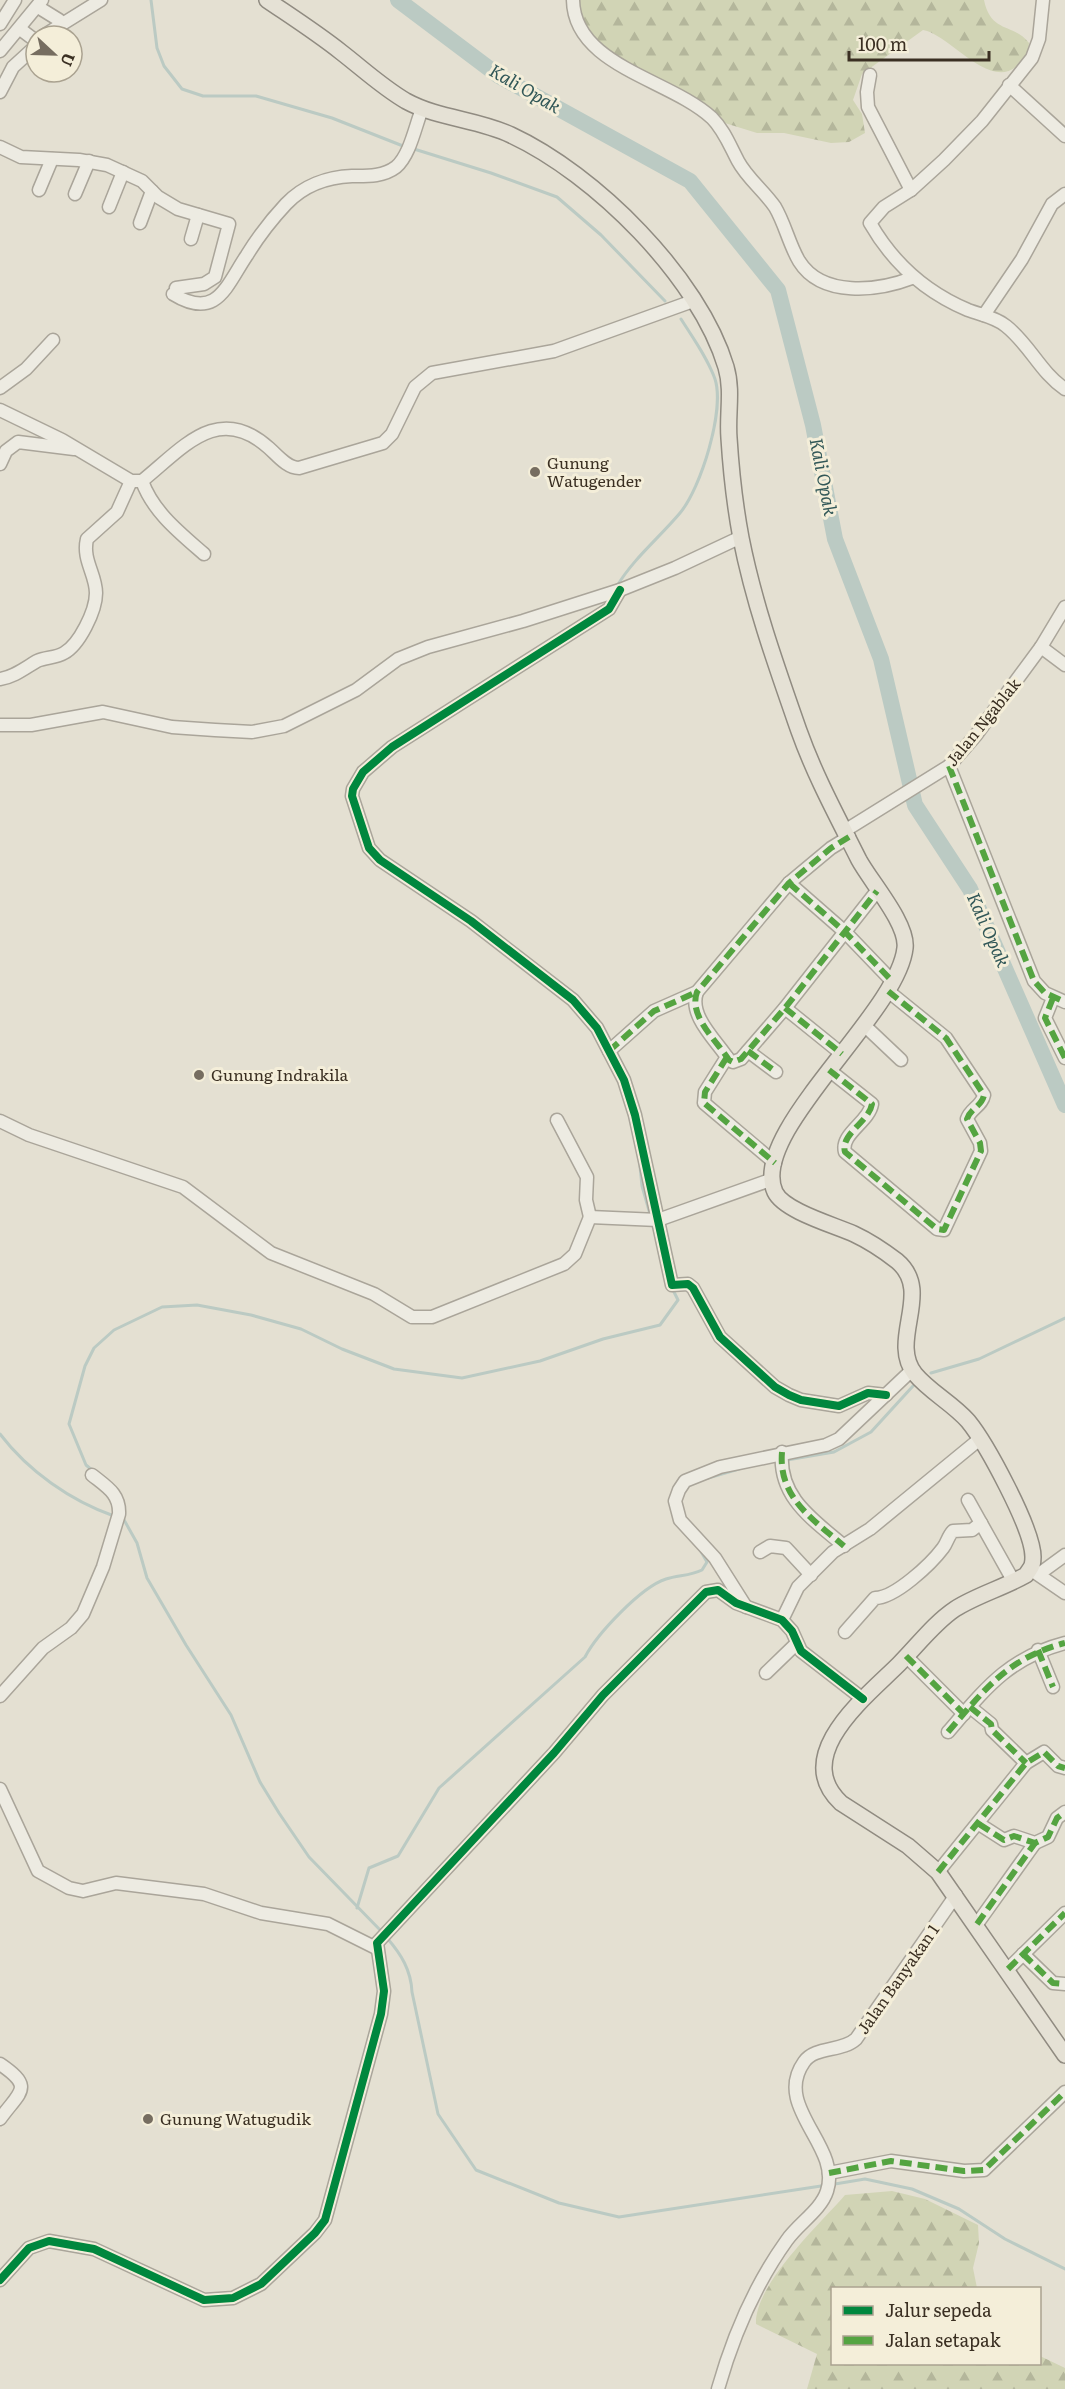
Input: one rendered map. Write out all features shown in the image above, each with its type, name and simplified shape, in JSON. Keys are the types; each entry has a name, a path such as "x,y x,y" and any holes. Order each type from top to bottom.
{"main road":[{"path":"267,0 318,34 385,87 422,109 496,129 560,163 631,222 675,273 693,301 726,367 730,393 728,437 741,537 771,651 802,741 877,891 899,922 905,936 905,950 891,986 784,1135 772,1179 775,1192 782,1201 859,1236 903,1266 913,1292 905,1347 906,1359 912,1370 956,1409 981,1438 1029,1538 1035,1572 955,1609 863,1699 838,1727 827,1749 825,1770 830,1787 841,1803 886,1830 938,1872 977,1924 1065,2055"}],"street":[{"path":"0,24 15,0"},
{"path":"62,24 101,0"},
{"path":"573,0 577,24 586,39 604,56 667,88 702,109 714,121 725,135 739,162 775,208 799,262 810,274 847,288 892,286 912,278"},
{"path":"1043,0 1036,49 982,121 911,190 884,207 870,223 892,257 912,278 967,310 1003,323 1024,341 1049,378 1065,389"},
{"path":"0,51 39,3 59,20"},
{"path":"20,29 24,32"},
{"path":"0,92 13,67 24,57"},
{"path":"870,75 866,97 868,107 911,190"},
{"path":"1008,85 1065,136"},
{"path":"0,147 14,155 88,162 123,172 142,181 178,209 229,224 215,277 204,284 175,291 189,304 213,302 231,283 260,235 288,202 304,189 327,180 377,175 397,166 405,154 422,109"},
{"path":"39,190 52,159"},
{"path":"75,194 88,162"},
{"path":"109,207 123,172"},
{"path":"140,223 152,191"},
{"path":"984,315 1022,259 1052,204 1065,194"},
{"path":"191,239 198,215"},
{"path":"0,679 14,675 39,660 66,652 77,640 90,614 96,593 85,556 87,540 117,512 136,481 198,436 223,428 254,435 294,468 378,447 392,434 416,387 432,373 555,351 693,301"},
{"path":"0,388 26,369 53,340"},
{"path":"0,410 136,481 167,522 204,554"},
{"path":"0,464 11,444 18,442 78,449"},
{"path":"0,725 30,725 103,712 172,727 252,732 285,726 356,690 398,659 428,647 523,621 620,590 675,568 741,537"},
{"path":"620,590 609,609 392,747 363,772 357,779 352,796 366,840 373,855 471,921 573,1000 597,1028 624,1080 636,1115 672,1285 688,1284 693,1288 720,1337 775,1387 801,1400 839,1406 868,1393 886,1395"},
{"name":"Jalan Ngablak","path":"697,992 789,883 885,805 949,766 976,735 1041,647 1065,607"},
{"path":"1041,647 1065,665"},
{"path":"949,766 1034,981 1059,1000 1045,1018 1065,1058"},
{"path":"789,883 844,932 891,986 946,1038 984,1095 981,1102 969,1113 967,1119 980,1143 981,1150 944,1230 938,1229 845,1152 846,1141 869,1113 872,1104 829,1070"},
{"path":"697,992 694,1000 696,1012 727,1057 737,1062 785,1008 877,891"},
{"path":"609,1051 654,1011 697,992"},
{"path":"785,1008 842,1054"},
{"path":"864,1025 901,1060"},
{"path":"748,1051 776,1072"},
{"path":"727,1057 705,1092 704,1103 775,1163"},
{"path":"0,1121 29,1135 183,1187 271,1253 374,1294 404,1312 422,1318 432,1317 564,1264 574,1254 590,1217 586,1200 587,1177 558,1120"},
{"path":"590,1217 658,1220 772,1179"},
{"path":"747,1608 715,1557 680,1520 675,1501 685,1481 695,1475 782,1459 839,1439 912,1370"},
{"path":"782,1620 796,1591 833,1552 870,1529 981,1438"},
{"path":"782,1459 784,1480 794,1502 844,1546"},
{"path":"0,1696 48,1643 71,1628 83,1614 93,1596 119,1515 120,1502 115,1493 92,1475"},
{"path":"968,1500 1014,1582"},
{"path":"845,1632 875,1598 888,1597 930,1562 945,1546 953,1531 972,1530 981,1523"},
{"path":"760,1552 770,1546 786,1548 811,1575"},
{"path":"1065,1555 1035,1572 1065,1593"},
{"path":"0,2280 28,2248 49,2241 94,2249 204,2300 233,2298 261,2284 315,2233 325,2220 383,2002 382,1939 530,1780 603,1695 705,1592 717,1590 747,1608 782,1620 792,1631 796,1644 863,1699"},
{"path":"948,1732 990,1684 1038,1650 1065,1643"},
{"path":"766,1673 796,1644"},
{"path":"1038,1650 1053,1687"},
{"path":"906,1656 967,1710 991,1724 992,1730 1026,1763"},
{"path":"938,1872 1026,1763 1044,1752 1058,1766 1065,1768"},
{"path":"0,1789 38,1871 69,1888 83,1891 116,1883 204,1894 261,1913 328,1924 382,1939"},
{"path":"977,1924 1035,1843 1048,1837 1057,1818 1065,1812"},
{"path":"979,1824 1004,1840 1014,1836 1035,1843"},
{"name":"Jalan Banyakan 1","path":"829,2173 825,2156 798,2104 798,2075 804,2061 814,2054 849,2045 856,2039 956,1895"},
{"path":"1008,1969 1065,1913"},
{"path":"1023,1954 1053,1983 1065,1984"},
{"path":"0,2064 17,2076 22,2082 22,2090 0,2119"},
{"path":"717,2389 739,2326 762,2277 788,2240 823,2199 827,2192 829,2173 891,2161 964,2171 984,2170 1065,2092"}],"green space":[{"path":"574,0 984,0 992,18 1023,37 1029,46 1027,53 1016,67 1005,72 993,71 923,30 862,74 853,100 862,114 865,133 849,142 831,143 784,133 757,133 715,120 586,38"},
{"path":"892,2191 925,2199 978,2225 979,2243 973,2268 977,2287 831,2287 831,2365 1041,2365 1041,2356 1065,2368 1065,2389 807,2389 817,2354 756,2324 758,2308 766,2291 790,2256 845,2195"}],"waterway":[{"path":"151,0 157,48 164,66 182,89 203,96 256,96 332,118 403,146"},
{"name":"Kali Opak","path":"398,0 499,76 690,181 778,290 813,425 835,539 881,659 915,805 970,889 1065,1105"},
{"path":"414,149 557,197 601,235 665,301"},
{"path":"617,586 631,566 680,513 688,501 703,468 714,428 717,410 715,379 704,355 681,319"},
{"path":"640,1166 642,1186 650,1214"},
{"path":"93,1471 86,1465 69,1424 85,1366 94,1348 114,1330 162,1307 197,1305 251,1315 301,1329 342,1349 394,1369 462,1378 540,1361 603,1339 660,1325 678,1300 673,1290"},
{"path":"931,1373 979,1359 1065,1318"},
{"path":"787,1460 834,1452 871,1432 913,1386"},
{"path":"0,1434 11,1448 51,1483 82,1502 114,1516"},
{"path":"708,1478 739,1469"},
{"path":"123,1518 137,1543 147,1578 231,1715 260,1782 279,1813 309,1857 383,1933"},
{"path":"357,1908 369,1868 398,1856 439,1788 585,1657 609,1624 644,1591 666,1579 702,1570 707,1562 699,1548"},
{"path":"387,1938 401,1956 410,1977 438,2114 476,2170 559,2203 619,2217 821,2186"},
{"path":"835,2184 865,2179 912,2189 959,2209 1005,2239 1065,2269"}],"marked path":[{"path":"949,766 1034,981 1045,993 1065,1002"},
{"path":"849,837 831,848 789,883 697,992 695,1001 700,1019 729,1060 733,1062 741,1059 785,1008 877,891"},
{"path":"789,883 845,932 893,982"},
{"path":"829,1070 872,1104 866,1117 847,1139 845,1152 937,1229 944,1230 981,1151 980,1143 967,1119 984,1095 946,1038 888,991"},
{"path":"609,1051 654,1011 697,992"},
{"path":"1053,998 1045,1018 1065,1058"},
{"path":"785,1008 842,1054"},
{"path":"748,1051 776,1072"},
{"path":"727,1057 705,1092 704,1103 775,1163"},
{"path":"782,1452 782,1468 792,1495 810,1517 844,1546"},
{"path":"948,1732 986,1689 1013,1666 1045,1649 1065,1643"},
{"path":"1038,1650 1053,1687"},
{"path":"906,1656 964,1714"},
{"path":"970,1707 991,1724 992,1730 1026,1763"},
{"path":"938,1872 1026,1763 1044,1752 1058,1766 1065,1768"},
{"path":"979,1824 1004,1840 1014,1836 1035,1843 1048,1837 1057,1818 1065,1812"},
{"path":"977,1924 1035,1843"},
{"path":"1008,1969 1065,1913"},
{"path":"1023,1954 1053,1983 1065,1984"},
{"path":"829,2173 891,2161 964,2171 984,2170 1065,2092"}],"cycle path":[{"path":"620,590 609,609 392,747 363,772 353,789 352,796 369,848 380,860 471,921 573,1000 597,1028 624,1080 635,1115 672,1285 688,1284 693,1288 720,1337 775,1387 801,1400 839,1406 868,1393 886,1395"},
{"path":"0,2280 29,2248 49,2241 94,2249 204,2300 233,2298 261,2284 315,2233 325,2220 381,2014 384,1991 377,1943 554,1753 603,1695 706,1592 718,1590 736,1603 782,1620 792,1631 801,1651 863,1699"}],"place":[{"name":"Gunung Watugender","path":"535,472"},
{"name":"Gunung Indrakila","path":"199,1075"},
{"name":"Gunung Watugudik","path":"148,2119"}]}
